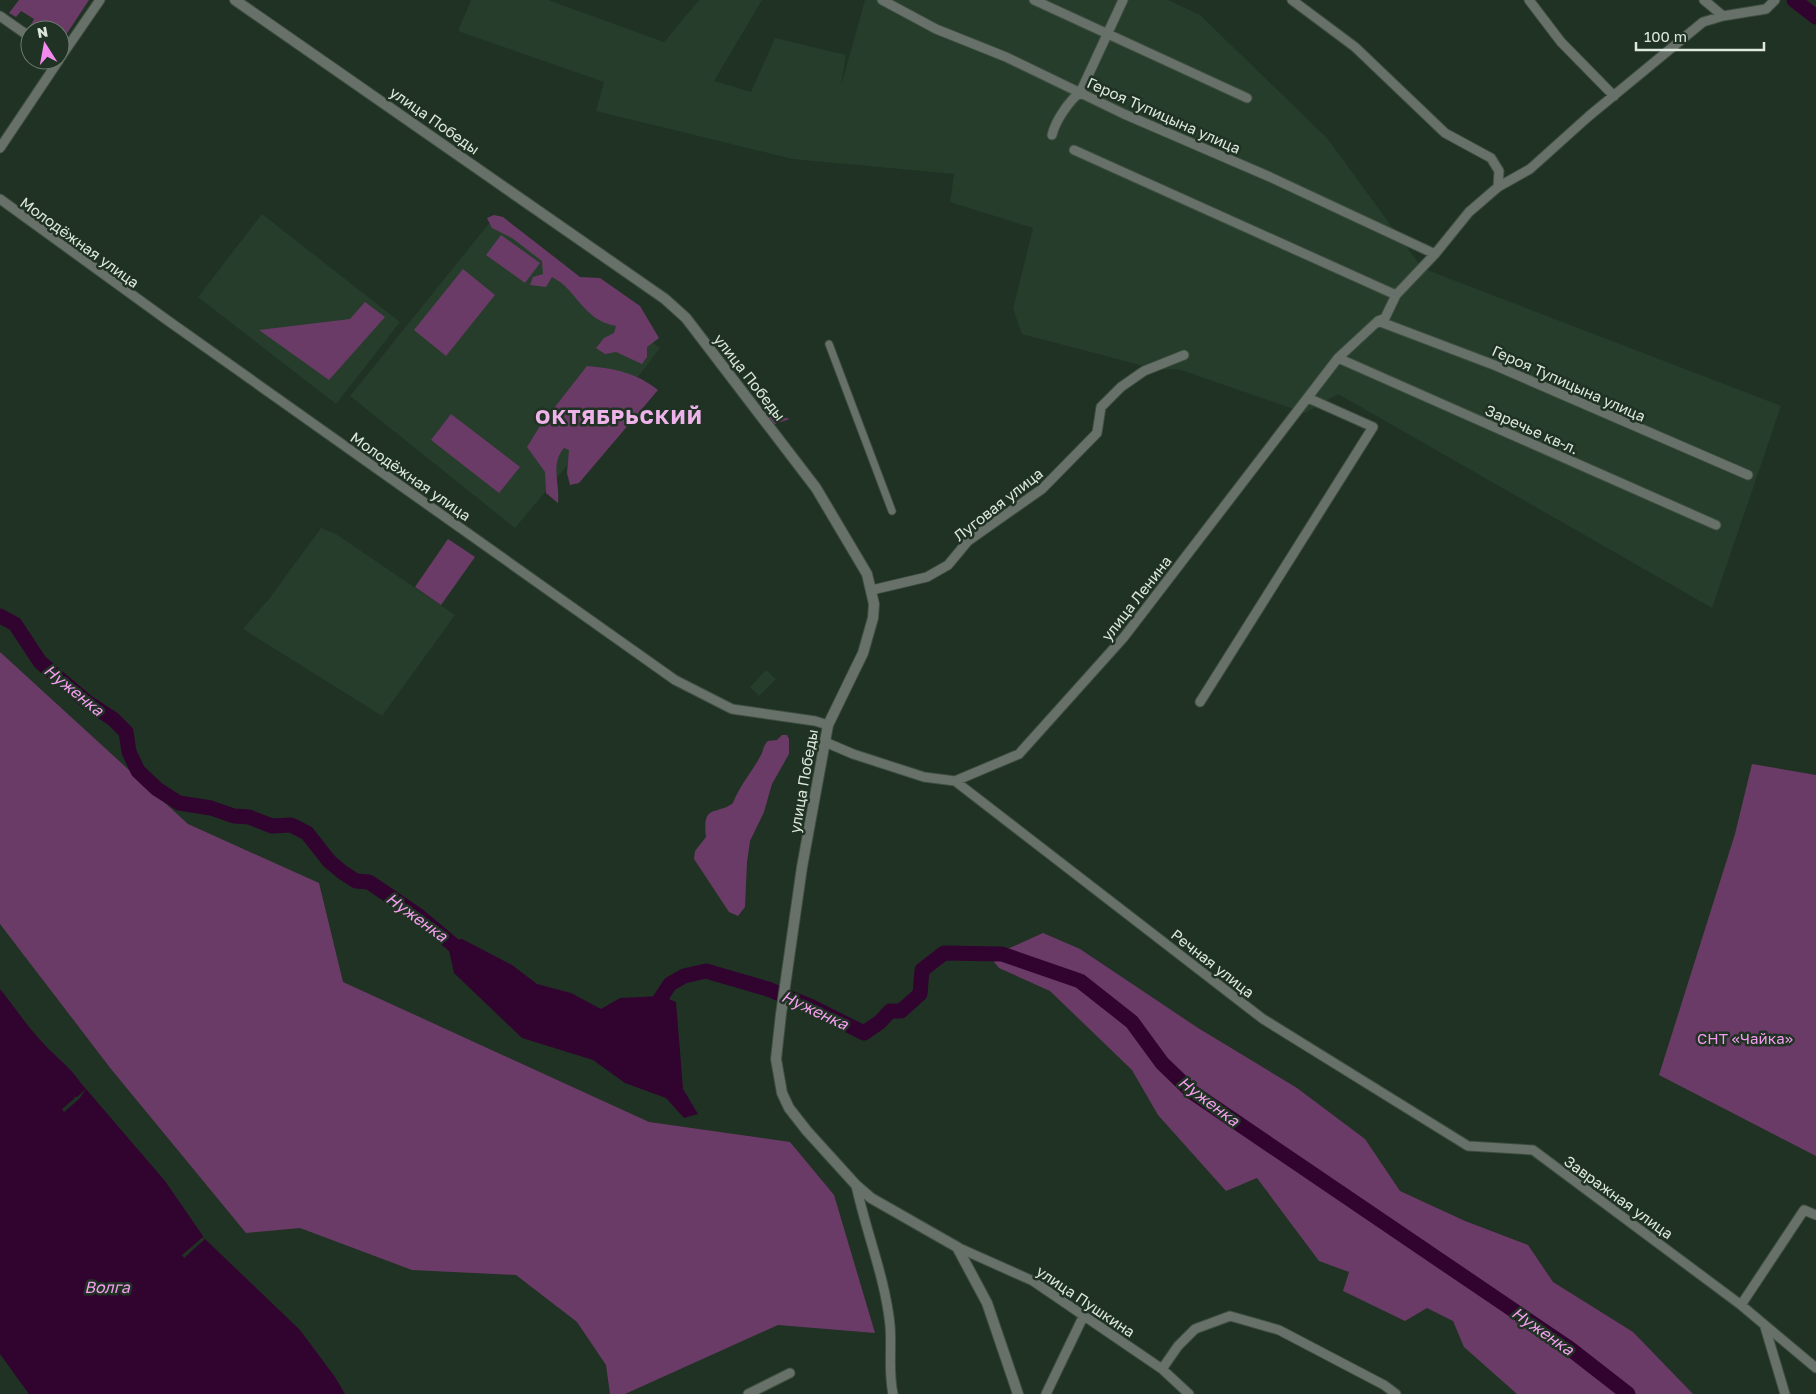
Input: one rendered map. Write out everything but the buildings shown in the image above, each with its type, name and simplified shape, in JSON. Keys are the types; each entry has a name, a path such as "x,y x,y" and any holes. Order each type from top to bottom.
{"street":[{"path":"70,44 100,0"},
{"name":"улица Победы","path":"235,0 665,299 686,318 816,488 858,556 872,590 873,618 869,636 828,725 787,969 776,1059 782,1093 789,1108 807,1131 856,1185 870,1198 957,1246"},
{"name":"Героя Тупицына улица","path":"882,0 936,29 1006,57 1080,93 1435,254"},
{"path":"1034,0 1246,98"},
{"path":"1052,135 1054,126 1080,93 1109,34 1123,0"},
{"path":"1292,0 1355,47 1445,133 1491,158 1499,171 1498,187"},
{"path":"1529,0 1561,42 1614,96"},
{"path":"1704,0 1722,16"},
{"name":"улица Ленина","path":"955,781 1019,754 1124,637 1338,358 1378,321 1385,318 1396,296 1435,254 1469,212 1498,187 1530,170 1614,96 1703,22 1722,16 1766,9 1775,0"},
{"path":"0,16 20,30"},
{"path":"0,148 52,70"},
{"path":"1074,150 1396,296"},
{"name":"Молодёжная улица","path":"0,199 167,320 675,680 732,709 815,721 828,725"},
{"name":"Героя Тупицына улица","path":"1378,321 1494,365 1748,475"},
{"path":"830,344 892,511"},
{"name":"Луговая улица","path":"872,590 927,577 948,565 968,541 1042,489 1097,433 1102,407 1121,387 1144,372 1184,354"},
{"name":"Заречье кв-л.","path":"1338,358 1716,525"},
{"path":"1200,702 1373,427 1308,398"},
{"path":"825,742 854,754 924,777 955,781"},
{"name":"Речная улица","path":"955,781 1263,1019 1468,1146"},
{"name":"Завражная улица","path":"1468,1146 1533,1150 1741,1305 1816,1368"},
{"path":"856,1185 883,1287 890,1324 893,1394"},
{"path":"1741,1305 1804,1210 1816,1215"},
{"path":"957,1246 987,1303 1018,1394"},
{"name":"улица Пушкина","path":"957,1246 1033,1281 1162,1368 1187,1393"},
{"path":"1046,1394 1084,1315"},
{"path":"1162,1368 1178,1346 1195,1328 1230,1316 1279,1330 1384,1385 1396,1394"},
{"path":"1765,1327 1779,1381 1785,1394"},
{"path":"748,1394 790,1373"}],"shaded area":[{"path":"471,0 548,0 664,42 699,0 762,0 714,81 751,92 775,38 846,55 841,86 865,0 1168,0 1200,15 1327,138 1422,268 1781,406 1712,608 1338,394 1305,413 1178,369 1159,370 1022,334 1013,309 1033,228 950,202 954,174 793,159 596,111 604,82 458,31"},
{"path":"262,214 400,322 336,404 198,297"},
{"path":"495,216 660,348 609,415 515,528 350,396"},
{"path":"321,528 336,534 455,615 382,716 243,629 269,599"},
{"path":"766,670 776,679 759,696 750,687"}],"green space":[{"path":"19,0 89,0 70,29 70,20 33,20 21,11 16,17 9,13"},
{"path":"494,215 503,217 580,277 600,278 640,306 659,338 647,347 647,357 642,364 616,352 605,354 596,348 604,338 614,333 616,326 595,318 561,283 552,277 546,287 530,285 533,277 543,274 542,261 512,238 492,228 487,218"},
{"path":"501,235 540,263 525,283 486,255"},
{"path":"463,269 495,295 446,356 414,330"},
{"path":"365,302 385,317 329,380 259,330 350,319"},
{"path":"587,366 606,368 633,375 658,390 579,483 570,485 567,473 569,450 564,448 556,467 558,503 546,493 545,472 527,447 540,426"},
{"path":"760,411 790,419 772,425"},
{"path":"451,414 520,467 499,493 431,440"},
{"path":"448,539 475,557 441,605 415,587"},
{"path":"0,652 188,824 319,883 343,982 649,1122 790,1142 834,1195 875,1333 778,1325 625,1394 610,1394 606,1365 577,1322 516,1275 412,1270 300,1228 246,1233 111,1069 0,924"},
{"path":"782,735 787,735 789,739 789,754 772,784 764,812 750,841 745,907 738,916 729,912 694,859 695,851 706,837 705,826 708,815 733,803 766,743 777,740"},
{"name":"СНТ «Чайка»","path":"1752,764 1816,775 1816,1156 1659,1075 1735,834"},
{"path":"1043,933 1080,949 1198,1028 1297,1088 1365,1139 1400,1191 1465,1221 1528,1245 1553,1282 1633,1332 1693,1394 1517,1394 1464,1347 1453,1321 1427,1308 1405,1321 1343,1291 1349,1272 1319,1261 1257,1178 1226,1191 1158,1115 1132,1070 1050,991 999,968 990,957"}],"water":[{"path":"462,939 512,965 537,984 571,993 601,1009 620,998 662,996 676,1002 683,1089 698,1114 684,1118 666,1098 625,1083 593,1060 522,1038 454,973 447,941"},
{"name":"Волга","path":"0,989 25,1022 74,1074 165,1181 205,1239 300,1330 335,1377 345,1394 29,1394 0,1354"}],"pier":[{"path":"86,1089 79,1099 64,1112 62,1109 75,1098 73,1097 77,1097"},
{"path":"203,1237 205,1239 184,1258 182,1255"}],"waterway":[{"name":"Нуженка","path":"1794,0 1816,17"},
{"name":"Нуженка","path":"0,616 15,624 40,662 87,702 113,719 126,732 129,752 138,771 157,789 179,803 211,808 234,816 249,817 272,826 291,825 307,833 329,861 342,872 356,881 369,882 419,916 463,953"},
{"name":"Нуженка","path":"651,1013 670,984 684,976 706,971 768,989 812,1007 864,1033 880,1022 890,1011 901,1011 920,994 922,970 944,953 1002,954 1080,981 1132,1022 1162,1063 1192,1092 1569,1348 1628,1394"}],"district":[{"name":"ОКТЯБРЬСКИЙ","path":"619,416"}]}
